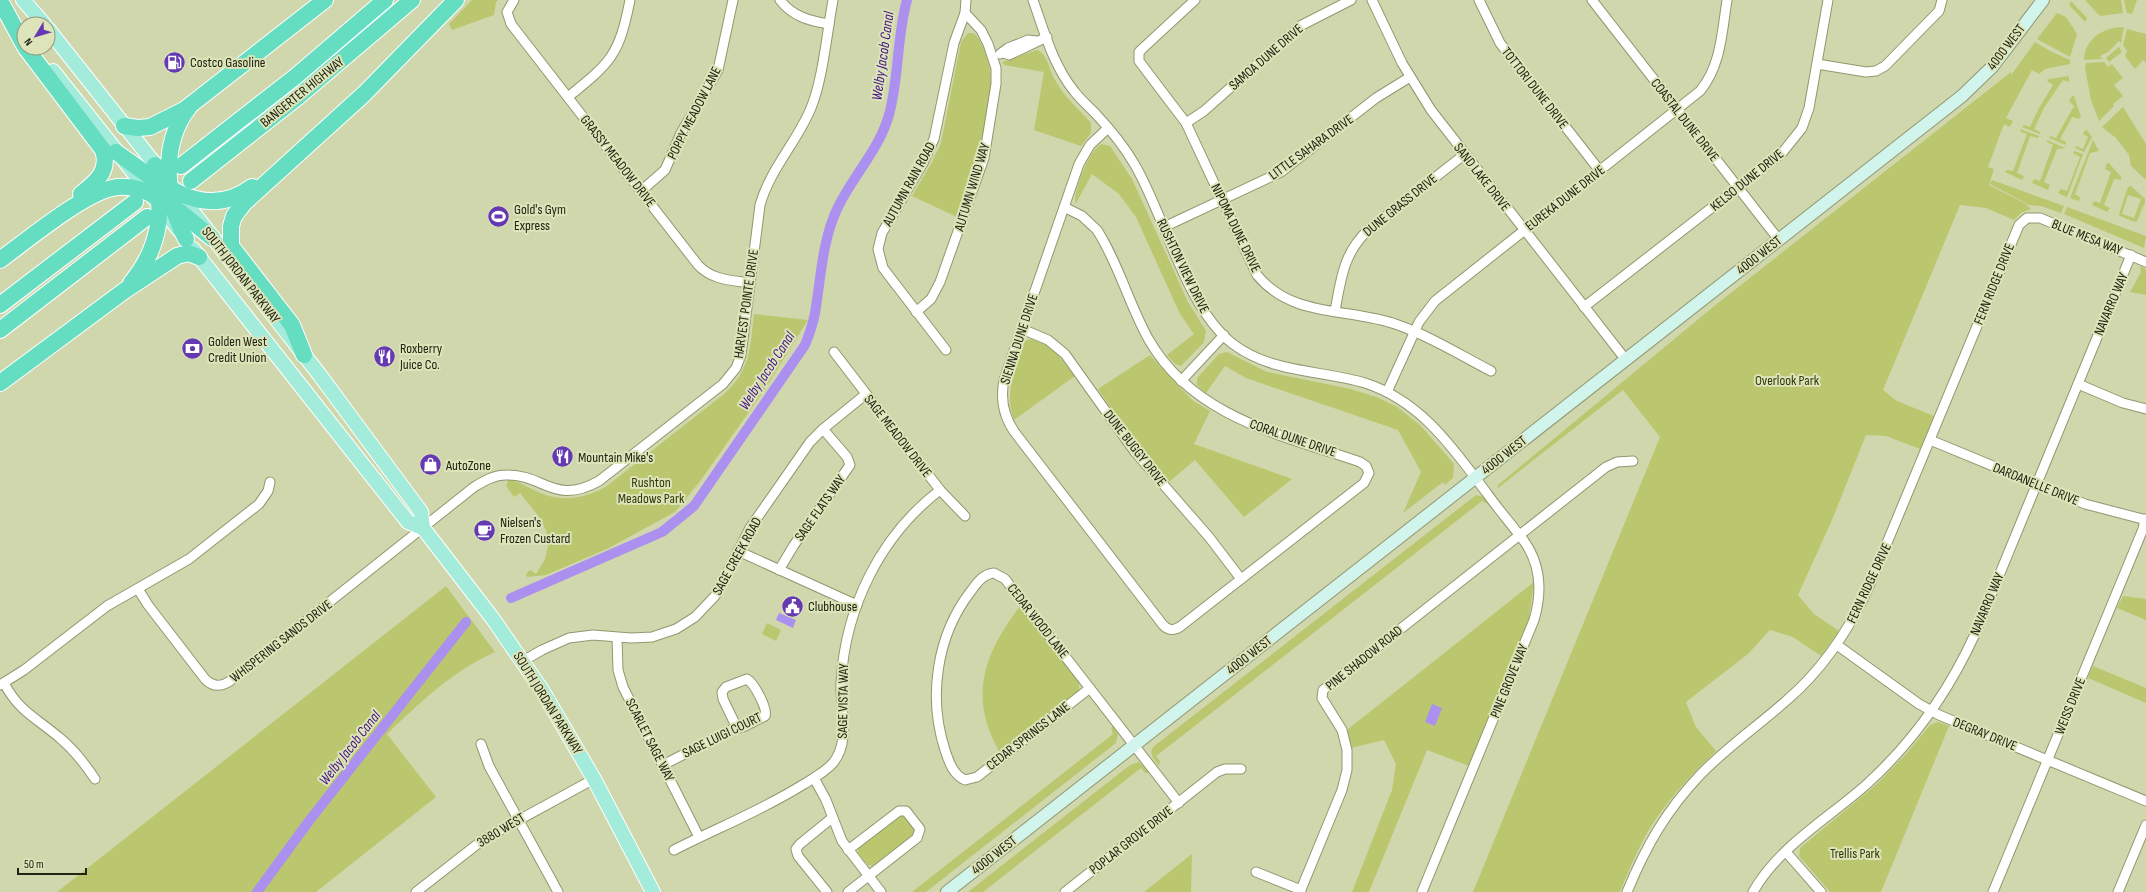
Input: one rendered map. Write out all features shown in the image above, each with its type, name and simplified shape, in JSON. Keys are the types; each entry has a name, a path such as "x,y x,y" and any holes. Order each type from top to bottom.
{"highway":[{"path":"124,126 138,128 150,127 172,117 195,102 325,0"},
{"name":"BANGERTER HIGHWAY","path":"180,166 295,77 385,0"},
{"name":"BANGERTER HIGHWAY","path":"191,181 299,96 412,0"},
{"path":"304,355 292,325 235,252 230,238 232,223 240,207 292,157 364,94 456,0"},
{"path":"1,4 16,31"},
{"path":"32,56 102,147 106,160 104,171 99,179 53,221"},
{"path":"124,291 143,268 154,246 173,143 179,123 195,102"},
{"path":"116,152 163,192"},
{"path":"0,260 53,221 93,195 107,189 130,187 205,201 230,199 244,192 292,157"},
{"path":"155,165 163,192 174,209 186,239"},
{"path":"0,306 135,202"},
{"path":"174,209 212,238"},
{"path":"0,330 147,217"},
{"path":"0,383 124,291 180,254 188,253 199,257"}],"main road":[{"path":"23,0 37,16"},
{"name":"4000 WEST","path":"947,892 1974,87 1992,67 2043,0"},
{"path":"1,4 16,24"},
{"path":"56,39 155,165"},
{"path":"41,56 116,152"},
{"name":"SOUTH JORDAN PARKWAY","path":"163,192 212,238 304,355 421,512 423,528"},
{"name":"SOUTH JORDAN PARKWAY","path":"163,192 186,239 199,257 408,522 423,528 480,601 523,661 560,719 594,779 653,892"}],"street":[{"name":"GRASSY MEADOW DRIVE","path":"514,0 507,12 511,24 705,272 716,278 750,283"},
{"path":"568,97 594,76 613,55 624,29 630,0"},
{"name":"POPPY MEADOW LANE","path":"641,191 665,170 681,133 716,74 734,0"},
{"path":"780,0 799,16 812,22 829,24"},
{"name":"HARVEST POINTE DRIVE","path":"423,528 474,487 497,476 516,476 549,488 563,491 585,488 599,481 723,384 732,374 742,355 758,216 763,195 811,108 816,91 834,0"},
{"name":"AUTUMN RAIN ROAD","path":"946,350 883,268 878,254 879,240 884,229 932,147 937,131 954,43 965,13 966,0"},
{"name":"RUSHTON VIEW DRIVE","path":"1033,0 1057,64 1067,82 1080,99 1108,128 1136,166 1201,306 1224,335 1242,350 1273,364 1357,381 1387,392 1413,408 1435,428 1476,478"},
{"name":"NIPOMA DUNE DRIVE","path":"1195,0 1142,49 1138,56 1141,64 1186,123 1252,266 1264,283 1288,300 1390,322 1415,332 1491,371"},
{"name":"SAMOA DUNE DRIVE","path":"1186,123 1212,104 1300,26 1351,0"},
{"name":"SAND LAKE DRIVE","path":"1372,0 1410,77 1431,110 1626,360"},
{"name":"TOTTORI DUNE DRIVE","path":"1478,0 1503,47 1600,171"},
{"name":"COASTAL DUNE DRIVE","path":"1592,0 1779,240"},
{"name":"EUREKA DUNE DRIVE","path":"1387,392 1424,314 1436,301 1700,91 1714,70 1727,0"},
{"name":"KELSO DUNE DRIVE","path":"1584,307 1782,153 1796,137 1809,108 1828,0"},
{"path":"1817,64 1866,72 1881,69 1939,11 1943,2"},
{"name":"AUTUMN WIND WAY","path":"916,312 931,299 938,288 984,158 997,77 993,57 981,30 965,13"},
{"path":"993,57 1004,53 1009,55 1046,37"},
{"name":"LITTLE SAHARA DRIVE","path":"1164,227 1265,181 1285,169 1372,102 1410,77"},
{"name":"SIENNA DUNE DRIVE","path":"1108,128 1090,145 1082,157 1003,386 1003,405 1007,420 1016,434 1163,625 1171,630"},
{"name":"DUNE GRASS DRIVE","path":"1335,311 1343,268 1356,242 1368,230 1465,154"},
{"name":"CORAL DUNE DRIVE","path":"1064,207 1082,216 1097,230 1144,332 1159,356 1181,381 1205,401 1233,416 1360,462 1366,466 1369,473 1364,483 1181,626 1171,630"},
{"name":"BLUE MESA WAY","path":"2027,218 2040,218 2146,262"},
{"name":"FERN RIDGE DRIVE","path":"1627,892 1651,839 1687,789 1724,751 1798,690 1837,645 1867,591 2018,228 2027,218"},
{"name":"NAVARRO WAY","path":"1753,892 1767,873 1786,852 1815,825 1856,794 1905,746 1931,711 1952,678 1969,647 2131,256"},
{"name":"DUNE BUGGY DRIVE","path":"1022,329 1048,340 1065,354 1135,452 1201,528 1242,579"},
{"path":"1181,381 1224,335"},
{"name":"SAGE MEADOW DRIVE","path":"834,352 940,490 965,516"},
{"path":"2078,384 2123,403 2146,409"},
{"name":"SAGE CREEK ROAD","path":"523,661 542,650 569,638 593,635 617,638 659,635 676,629 695,617 715,596 750,528 810,442 822,429 866,394"},
{"name":"SAGE FLATS WAY","path":"779,570 794,545 850,465 847,457 822,429"},
{"name":"DARDANELLE DRIVE","path":"1930,440 2085,504 2145,520"},
{"name":"PINE SHADOW ROAD","path":"1301,891 1342,790 1347,770 1345,740 1338,720 1322,698 1323,690 1610,465 1617,462 1633,461"},
{"name":"PINE GROVE WAY","path":"1422,892 1536,610 1539,590 1537,571 1532,554 1520,535 1476,478"},
{"path":"95,779 62,740 22,709 13,700 2,684 24,670 106,606 189,559 259,504 268,491 270,482"},
{"name":"SAGE VISTA WAY","path":"674,850 770,805 814,778 834,762 842,743 842,670 847,638 857,605 875,564 892,539 911,515 940,490"},
{"name":"WEISS DRIVE","path":"1993,892 2143,529 2145,520"},
{"name":"WHISPERING SANDS DRIVE","path":"138,589 148,605 205,679 212,685 221,686 230,681 423,528"},
{"path":"738,551 857,605"},
{"name":"CEDAR WOOD LANE","path":"965,780 953,770 942,741 937,713 936,684 940,656 949,630 962,605 982,578 994,573 1005,579 1179,802"},
{"name":"SCARLET SAGE WAY","path":"617,638 617,664 621,681 699,837"},
{"name":"DEGRAY DRIVE","path":"1837,645 1931,711 2146,801"},
{"name":"SAGE LUIGI COURT","path":"663,765 737,728 743,727 763,717 766,713 766,708 751,682 747,679 742,679 726,687 722,692 723,699 737,728"},
{"name":"CEDAR SPRINGS LANE","path":"965,780 977,777 1090,688"},
{"path":"481,744 489,766 558,892"},
{"name":"POPLAR GROVE DRIVE","path":"1065,892 1220,771 1241,769"},
{"path":"814,778 839,836 881,892"},
{"name":"3880 WEST","path":"416,892 479,843 519,819 594,779"},
{"path":"848,850 896,812 903,810 909,814 918,826 919,836 848,892"},
{"path":"827,892 798,856 796,849 832,818"},
{"path":"2118,892 2146,826"},
{"path":"1786,852 1822,892"},
{"path":"1256,872 1301,891"}],"green space":[{"path":"472,0 498,0 496,2 494,15 452,30 449,24"},
{"path":"2085,0 2121,0 2123,13 2100,16"},
{"path":"2124,0 2137,0 2132,14 2127,13"},
{"path":"2071,1 2087,18 2085,22 2069,5"},
{"path":"2057,13 2066,17 2077,34 2070,57 2037,39"},
{"path":"2124,27 2121,43 2119,41 2108,52 2100,56 2102,59 2084,60 2085,52 2088,46 2097,35 2109,29"},
{"path":"2127,29 2146,34 2146,63 2143,60 2135,69 2125,56 2127,51 2123,45"},
{"path":"968,33 974,33 981,44 987,58 991,85 983,135 957,217 912,196 932,162 941,143 961,42"},
{"name":"Overlook Park","path":"2035,42 2070,60 2070,64 2045,69 2039,74 2032,70 2006,118 2013,121 2010,127 2004,124 1988,167 1994,169 1989,185 2026,204 2031,209 2021,213 2014,220 1986,208 1960,205 1883,390 1897,401 1934,416 1920,449 1886,436 1866,435 1832,520 1798,595 1814,614 1839,631 1821,656 1793,637 1770,630 1748,654 1686,702 1696,727 1716,751 1681,787 1657,817 1630,867 1620,892 1473,892 1660,437 1623,390 1498,488 1497,491 1498,485 1713,307 2011,72 2011,75"},
{"path":"2119,47 2122,52 2109,62 2106,58"},
{"path":"1037,50 1043,54 1062,91 1091,123 1091,133 1081,146 1034,130 1044,72 1004,65 1002,62"},
{"path":"2104,62 2108,67 2112,64 2123,78 2114,85 2123,96 2113,104 2114,106 2099,121 2091,100 2085,68 2086,63"},
{"path":"2069,76 2069,82 2063,80 2045,106 2034,129 2040,132 2040,134 2022,127 2024,125 2030,127 2039,108 2053,85 2047,81 2049,79"},
{"path":"2072,96 2074,96 2081,117 2078,119 2072,117 2060,139 2066,142 2066,145 2049,138 2050,136 2056,138 2074,106 2069,101"},
{"path":"2123,107 2146,144 2146,180 2131,166 2129,155 2116,138 2102,127"},
{"path":"2020,129 2039,136 2038,138 2030,136 2017,173 2024,176 2022,180 2005,172 2007,170 2013,171 2027,134 2021,132"},
{"path":"2086,129 2092,137 2084,152 2075,148 2076,146 2083,149 2088,137 2083,134"},
{"path":"2047,140 2065,148 2057,149 2044,182 2050,185 2048,190 2032,183 2034,179 2040,181 2053,145 2047,142"},
{"path":"2093,140 2099,151 2090,153 2075,194 2081,198 2078,201 2070,198"},
{"path":"1101,144 1110,146 1132,179 1188,302 1206,331 1204,342 1181,366 1175,364 1167,355 1194,334 1180,314 1136,217 1119,194 1092,174 1076,203 1075,201 1077,188 1084,170 1092,154"},
{"path":"2074,151 2083,154 2067,197 2058,193 2061,189 2067,191 2080,157 2073,153"},
{"path":"2107,163 2109,163 2121,177 2121,180 2114,179 2104,205 2110,208 2107,212 2092,205 2094,201 2100,203 2111,172 2105,169"},
{"path":"1992,180 2064,206 2061,213 2041,206 2029,205 1990,184"},
{"path":"2131,186 2145,199 2137,221 2135,222 2120,216 2119,214 2128,187","holes":["2128,195 2141,199 2134,218 2122,214"]},
{"path":"2067,207 2146,236 2144,248 2064,214"},
{"path":"2140,266 2146,269 2146,295 2130,292 2141,272"},
{"name":"Rushton Meadows Park","path":"754,314 808,320 765,389 701,480 675,512 609,548 546,575 527,577 526,574 530,570 536,574 545,559 549,542 542,542 540,536 547,533 540,518 520,493 514,497 506,486 508,480 519,483 545,495 563,498 572,498 590,494 607,486 724,394 733,385 740,376 748,357"},
{"path":"1031,339 1051,347 1075,376 1014,420 1011,410 1010,392 1025,341"},
{"path":"1227,352 1267,372 1351,389 1379,398 1397,407 1420,425 1454,464 1453,478 1445,485 1443,482 1403,513 1421,472 1398,430 1246,378 1225,366 1206,393 1197,385 1197,378 1219,354"},
{"path":"1150,355 1192,400 1210,411 1194,444 1292,479 1244,517 1195,460 1169,482 1130,436 1098,389"},
{"path":"1476,495 1484,497 1490,505 1482,501 1156,756 1160,761 1159,766 1152,755 1153,747"},
{"path":"1534,582 1529,618 1469,766 1427,750 1369,892 1352,892 1392,790 1396,764 1384,740 1351,748 1347,730"},
{"path":"446,586 495,652 450,678 387,734 436,797 316,892 57,892"},
{"path":"2123,596 2146,599 2146,620 2117,608"},
{"path":"1020,606 1079,682 1079,691 1000,753 990,733 984,713 984,677 989,659 997,642 1007,624"},
{"path":"767,623 781,630 776,641 762,634"},
{"path":"2093,666 2146,688 2146,703 2088,678"},
{"name":"Trellis Park","path":"1938,722 1949,726 1881,892 1830,892 1799,856 1800,848 1877,784 1907,753 1930,725"},
{"path":"1113,726 1118,734 1116,743 926,892 912,892 1113,734 1111,728"},
{"path":"1139,762 1150,773 1145,773 1141,768 983,892 968,892 1130,765"},
{"path":"898,816 906,816 915,828 914,835 874,866 868,865 858,853 858,848"},
{"path":"1192,854 1191,892 1144,892"}],"shaded area":[{"path":"779,613 796,620 793,628 776,620"},
{"path":"1432,704 1442,708 1435,726 1425,722"}],"waterway":[{"name":"Welby Jacob Canal","path":"511,598 662,532 694,506 805,345 814,317 828,233 844,195 874,149 886,124 890,111 895,83 901,27 907,0"},
{"name":"Welby Jacob Canal","path":"257,892 309,821 466,622"}],"place":[{"name":"Costco Gasoline","path":"175,62"},
{"name":"Gold's Gym Express","path":"498,217"},
{"name":"Golden West Credit Union","path":"193,349"},
{"name":"Roxberry Juice Co.","path":"384,356"},
{"name":"Mountain Mike's","path":"562,457"},
{"name":"AutoZone","path":"430,465"},
{"name":"Nielsen's Frozen Custard","path":"484,530"},
{"name":"Clubhouse","path":"792,606"}]}
